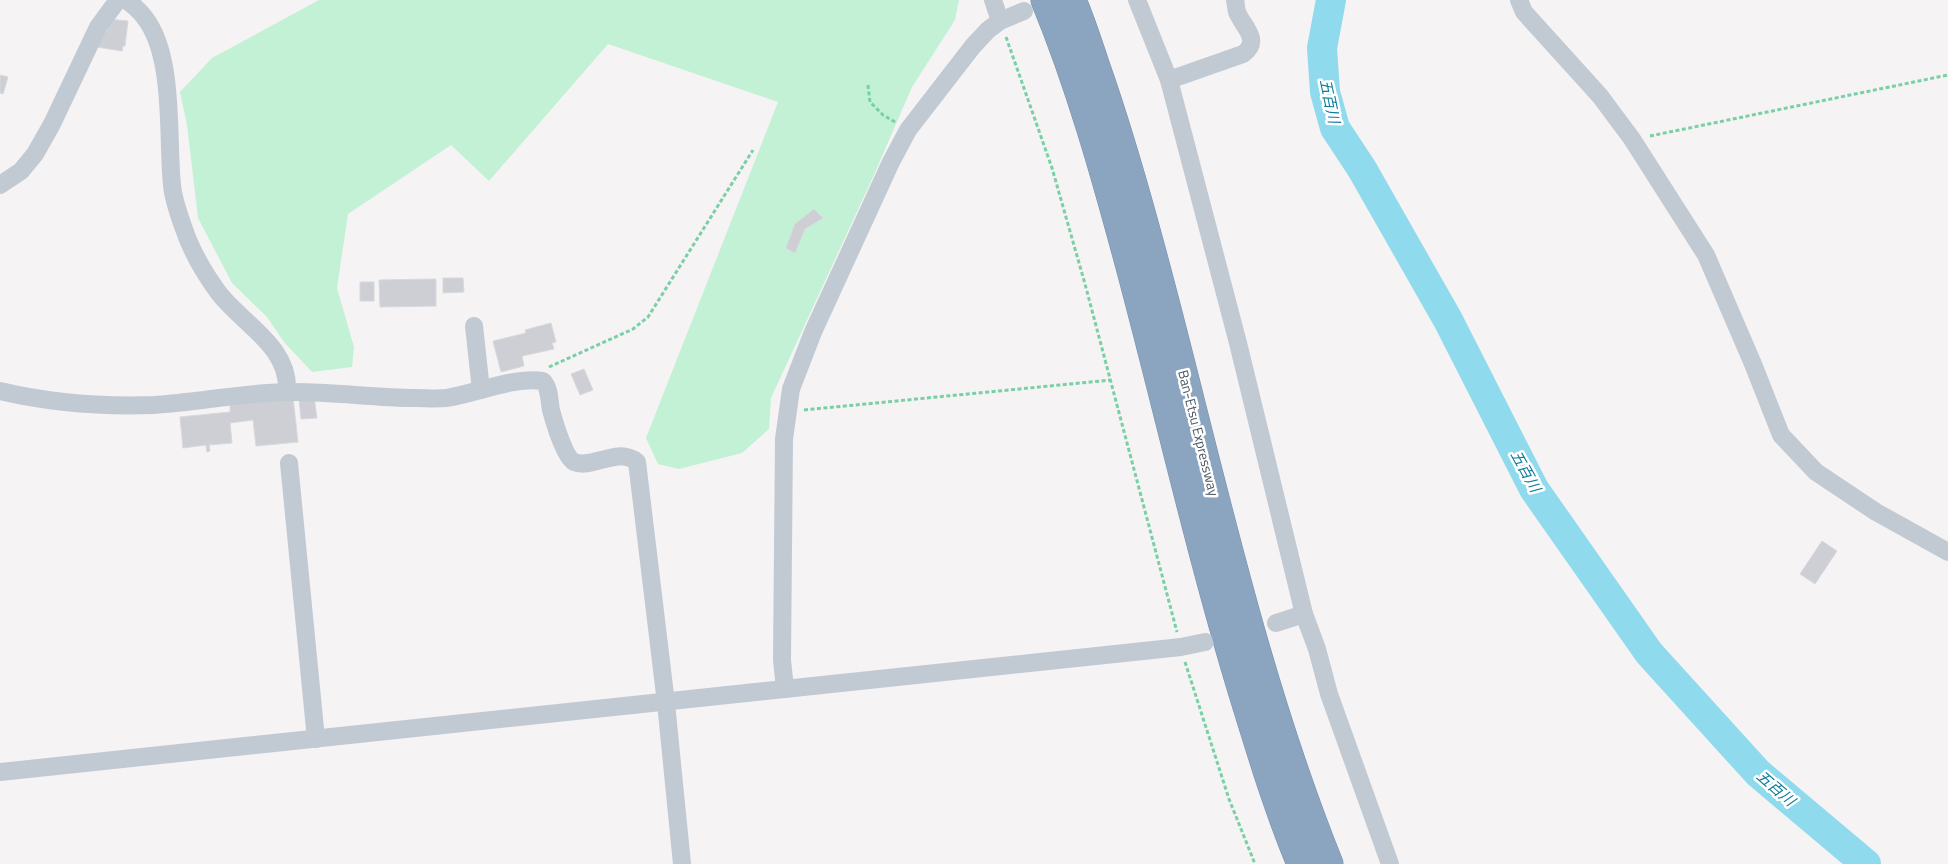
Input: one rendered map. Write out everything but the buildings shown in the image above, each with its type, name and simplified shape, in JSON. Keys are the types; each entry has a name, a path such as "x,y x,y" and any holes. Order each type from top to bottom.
{"highway":[{"name":"Ban-Etsu Expressway","path":"1072,0 1114,117 1141,208 1232,565 1261,669 1295,772 1329,864"},
{"name":"Ban-Etsu Expressway","path":"1034,6 1095,142 1143,313 1207,569 1266,769 1301,864"}],"street":[{"path":"0,185 21,172 35,154 52,124 98,26 118,0"},
{"path":"126,0 145,18 159,47 163,62 172,187 184,231 219,293 266,339 274,351 286,375 287,392"},
{"path":"993,0 1000,21"},
{"path":"1137,0 1169,80 1238,343 1304,614 1317,649 1329,694 1390,864"},
{"path":"1169,80 1243,54 1249,50 1252,42 1237,12 1235,0"},
{"path":"1519,0 1524,12 1600,96 1632,139 1706,255 1781,435 1816,472 1876,512 1948,552"},
{"path":"785,689 782,660 784,439 786,412 791,389 813,332 891,162 908,130 973,46 988,30 1000,21 1034,6"},
{"path":"474,326 480,390"},
{"path":"0,391 47,401 100,406 156,404 236,395 287,392 320,392 392,398 446,398 519,382 543,381 547,385 551,409 560,438 571,459 582,463 625,455 637,462 666,702 682,864"},
{"path":"289,463 316,739"},
{"path":"1276,623 1304,614"},
{"path":"0,772 1181,647 1205,642"}],"path":[{"path":"1000,21 1052,168 1111,380 1181,647 1229,799 1255,864"},
{"path":"1632,139 1948,75"},
{"path":"868,85 870,102 883,115 908,130"},
{"path":"538,380 546,368 632,330 648,317 753,150"},
{"path":"786,412 1111,380"}],"green space":[{"path":"319,0 959,0 955,20 912,87 873,177 771,398 769,429 742,453 679,469 658,464 646,438 778,102 608,44 489,181 451,145 348,214 337,288 354,347 352,367 312,372 284,342 267,317 232,283 198,218 187,125 180,92 212,58"}],"waterway":[{"name":"五百川","path":"1331,0 1322,48 1325,92 1335,128 1362,169 1448,320 1534,489 1649,653 1758,773 1866,864"}]}
